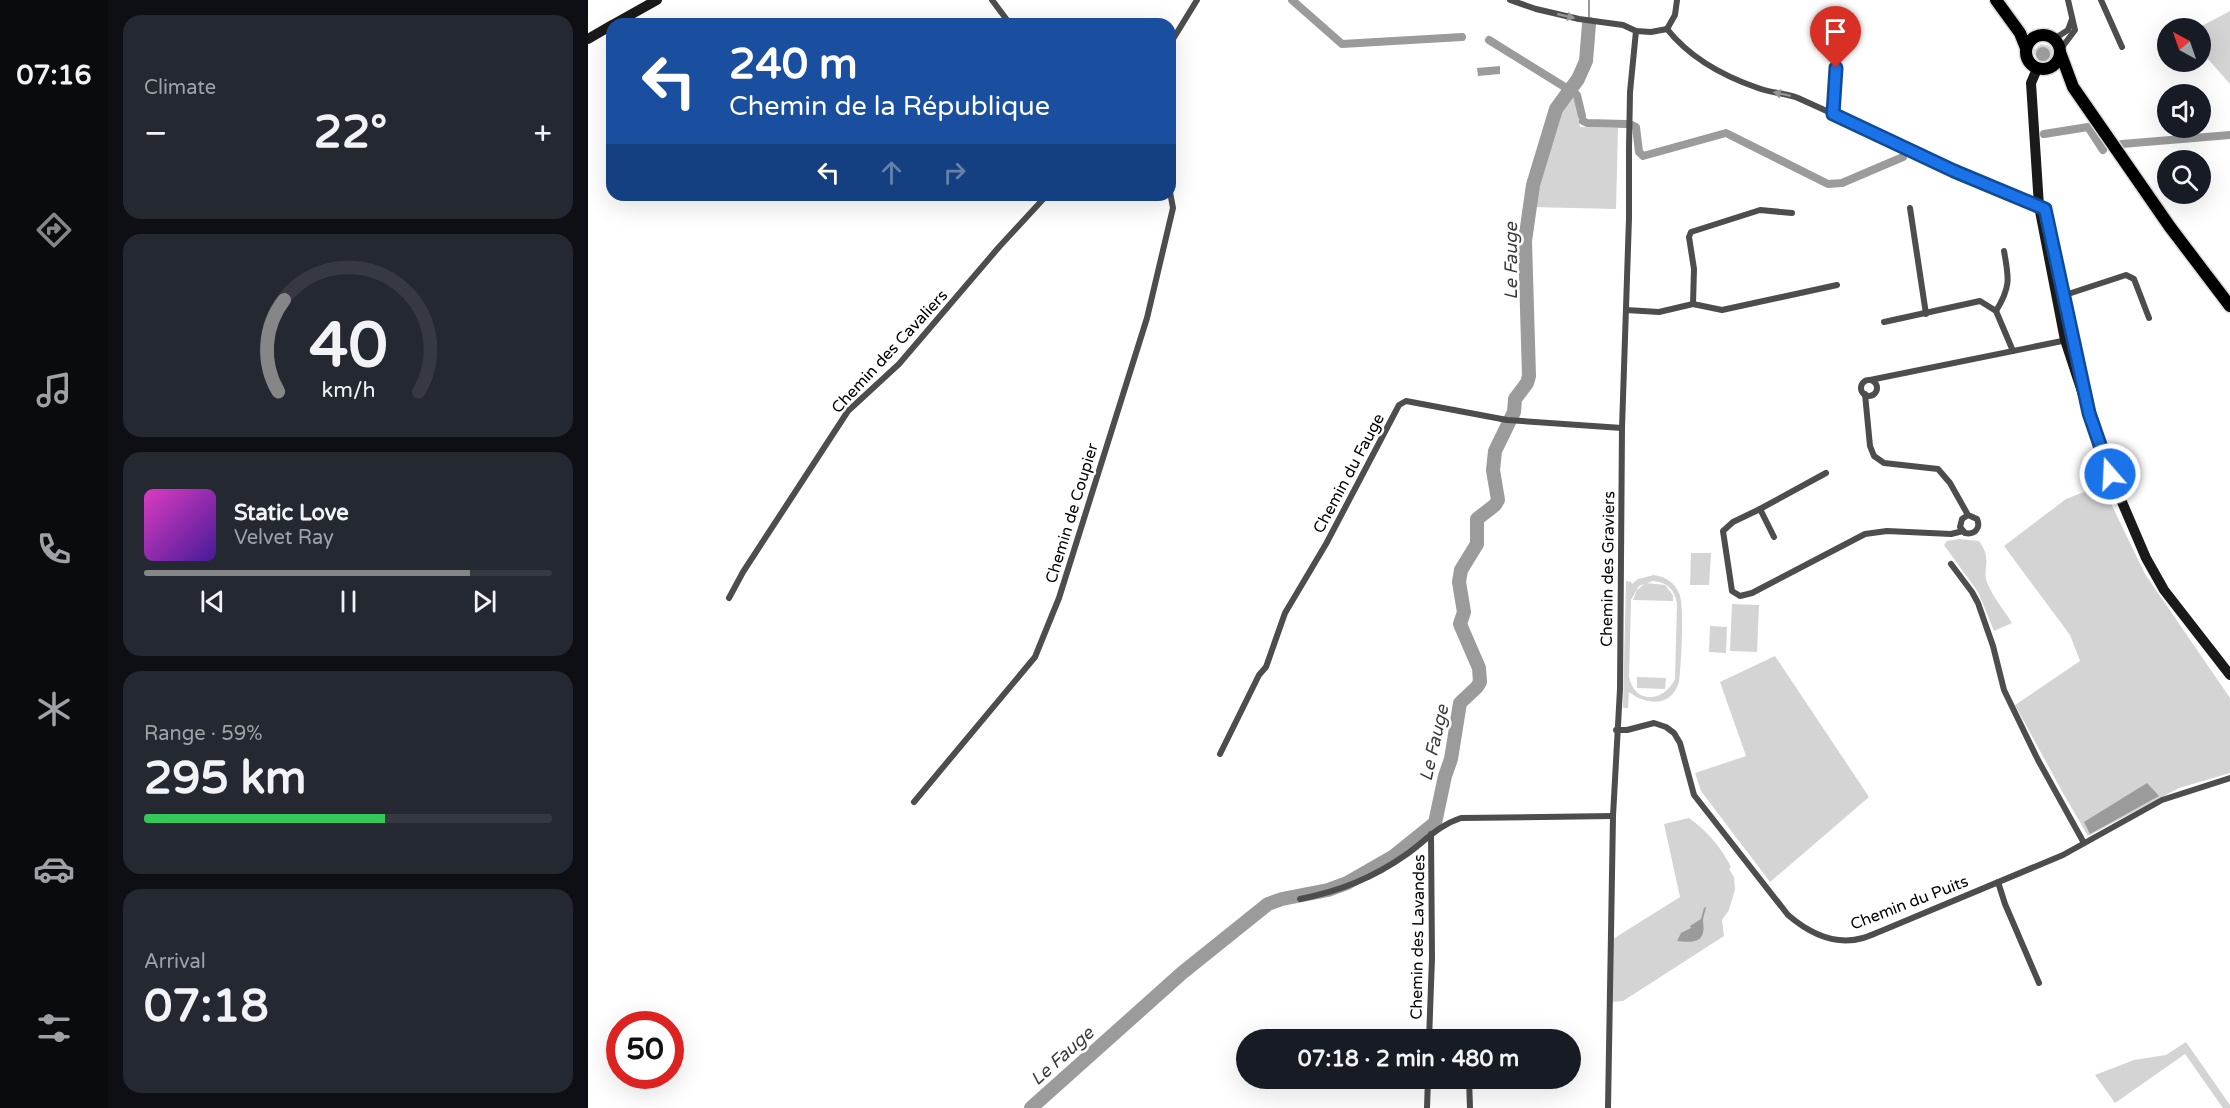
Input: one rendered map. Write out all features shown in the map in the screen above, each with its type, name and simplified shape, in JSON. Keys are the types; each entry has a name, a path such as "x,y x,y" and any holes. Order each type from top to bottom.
{"main road":[{"path":"625,18 657,0"},
{"path":"1996,0 2024,40 2029,63 2061,76 2073,87 2170,228 2230,306"},
{"path":"2010,19 2023,31 2049,36 2058,47 2073,87"},
{"path":"588,39 606,29"},
{"path":"2026,48 2031,40 2039,35"},
{"path":"2058,47 2056,63 2042,69 2031,83 2036,156 2042,208 2069,339 2089,413 2114,484 2146,558 2164,590 2230,675"},
{"path":"2042,208 2062,296 2069,339"}],"street":[{"path":"992,0 1006,18"},
{"path":"1176,34 1197,0"},
{"path":"1510,0 1579,18 1623,25 1636,31 1651,32 1667,29"},
{"path":"1667,29 1674,15 1677,0"},
{"path":"2058,47 2075,30 2068,0"},
{"path":"2101,0 2122,47"},
{"path":"2058,47 2072,19"},
{"path":"1667,29 1696,57 1711,67 1759,89 1794,97 1954,171 2042,208"},
{"name":"Chemin des Graviers","path":"1608,1108 1613,816 1620,689 1622,428 1630,103 1636,31"},
{"path":"1833,114 1838,44"},
{"name":"Chemin des Cavaliers","path":"729,598 743,572 848,411 899,364 1041,201"},
{"name":"Chemin de Coupier","path":"914,802 1035,657 1059,598 1148,312 1173,208 1172,201"},
{"path":"1910,208 1926,314"},
{"path":"1693,304 1694,268 1689,237 1691,232 1760,210 1792,213"},
{"path":"1996,311 2006,295 2008,275 2004,251"},
{"path":"2062,296 2126,275 2134,279 2149,318"},
{"path":"1626,310 1659,312 1693,304 1722,309 1837,285"},
{"path":"1884,322 1980,302 1996,311 2013,351"},
{"path":"1826,473 1732,522 1723,531 1732,591 1740,596 1752,592 1865,534 1887,531 1951,534 1963,531 1972,534 1979,526 1975,517 1968,515 1950,483 1938,469 1884,463 1874,456 1870,446 1865,394 1862,386 1870,380 2069,339"},
{"path":"1865,394 1872,395 1877,390 1876,384 1870,380"},
{"name":"Chemin du Fauge","path":"1220,754 1259,675 1266,667 1285,613 1326,544 1399,405 1406,401 1510,421 1622,428"},
{"path":"1760,509 1774,537"},
{"path":"1963,531 1960,522 1968,515"},
{"path":"1952,564 1978,603 1993,646 2004,690 2038,760 2084,843"},
{"name":"Chemin du Puits","path":"1616,730 1627,730 1654,723 1666,727 1674,734 1680,743 1694,795 1788,915 1807,930 1838,940 1863,938 2063,855 2162,800 2230,778"},
{"path":"1300,899 1349,887 1406,855 1445,823 1461,818 1613,816"},
{"name":"Chemin des Lavandes","path":"1429,1029 1432,958 1431,834"},
{"path":"1998,882 2039,983"},
{"path":"1427,1108 1428,1089"},
{"path":"1470,1089 1470,1108"}],"shaded area":[{"path":"2230,11 2230,84 2211,62 2211,21"},
{"path":"2041,44 2050,46 2053,51 2052,58 2045,63 2039,62 2034,54 2034,50"},
{"path":"2043,47 2048,49 2050,54 2048,59 2043,61 2038,59 2036,54 2038,49"},
{"path":"1500,66 1500,74 1478,76 1477,68"},
{"path":"1570,93 1576,98 1580,127 1618,128 1616,209 1531,207 1536,177 1556,112"},
{"path":"2102,485 2145,574 2230,698 2230,773 2179,788 2088,836 2015,705 2080,661 2070,635 2004,546 2066,499"},
{"path":"1959,539 1979,541 1985,553 1987,582 2012,623 1994,631 1978,592 1944,545 1947,541"},
{"path":"1691,553 1711,553 1709,585 1690,585"},
{"path":"1654,575 1662,577 1672,583 1679,593 1682,622 1679,682 1670,696 1657,702 1643,700 1629,692 1628,708 1623,708 1626,581 1632,584 1638,579","holes":["1653,581 1670,588 1677,604 1675,679 1664,692 1650,697 1637,692 1629,677 1631,600 1639,586"]},
{"path":"1646,583 1665,585 1673,595 1673,601 1633,600 1637,590"},
{"path":"1732,604 1759,605 1757,652 1730,651"},
{"path":"1710,626 1727,627 1726,653 1709,652"},
{"path":"1775,656 1869,797 1770,882 1701,791 1695,773 1746,756 1720,682"},
{"path":"1637,677 1666,678 1665,689 1637,688"},
{"path":"2147,783 2159,796 2090,834 2084,822"},
{"path":"1689,818 1702,828 1718,846 1731,867 1729,869 1734,877 1735,889 1729,910 1722,920 1724,936 1623,1001 1611,1002 1613,939 1680,897 1664,824"},
{"path":"1706,907 1701,937 1690,942 1677,941 1681,933 1701,919"},
{"path":"2186,1042 2230,1108 2223,1108 2185,1054 2115,1103 2095,1075 2134,1060 2166,1055"}],"waterway":[{"path":"1292,0 1342,44 1462,37"},
{"name":"Le Fauge","path":"1589,0 1589,24"},
{"name":"Le Fauge","path":"1031,1108 1182,973 1268,904 1328,890 1347,883 1394,856 1435,823 1451,759 1460,703 1480,682 1479,668 1460,624 1464,612 1459,582 1461,570 1477,544 1477,519 1498,500 1493,470 1495,451 1514,412 1515,399 1527,383 1529,376 1525,241 1533,185 1556,109 1578,79 1586,61 1589,24"},
{"path":"1489,40 1568,89"},
{"path":"1572,91 1577,95 1582,116"},
{"path":"1583,121 1626,124"},
{"path":"1632,125 1636,127 1639,152 1643,156 1726,133 1828,184 1842,183 1903,157"},
{"path":"2044,134 2088,127 2103,150"},
{"path":"2122,144 2230,135"}],"route":[{"path":"1836,68 1833,114 1954,171 2045,209 2089,413 2110,474"}]}
